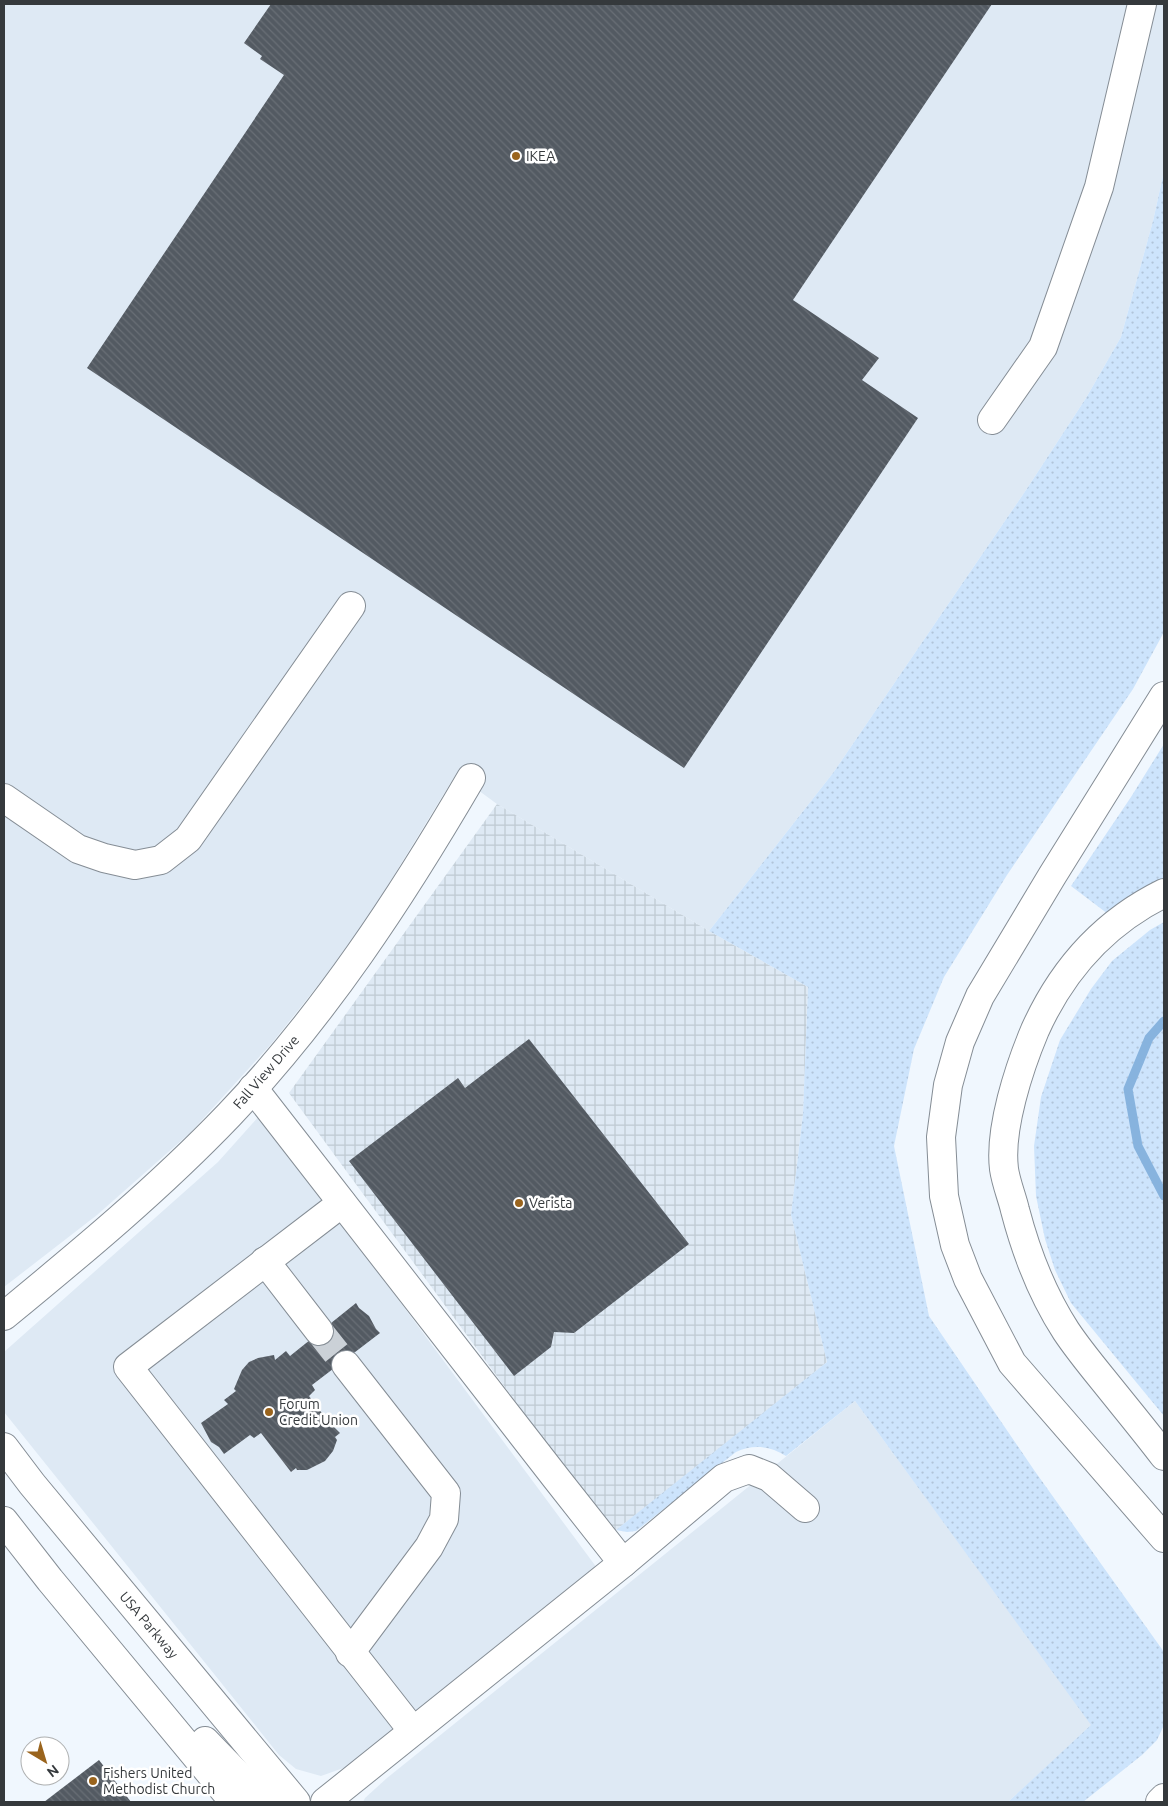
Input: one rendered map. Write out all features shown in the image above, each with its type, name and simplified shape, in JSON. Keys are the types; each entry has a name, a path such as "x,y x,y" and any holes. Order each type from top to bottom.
{"main road":[{"path":"992,420 1043,346 1099,187 1142,4"},
{"path":"4,798 78,849 135,866 160,860 188,839 351,606"},
{"path":"1164,696 980,996 960,1042 948,1085 941,1137 944,1196 955,1245 968,1279 1012,1363 1164,1538"},
{"name":"Fall View Drive","path":"4,1316 103,1235 199,1146 253,1088 342,980 377,931 424,858 471,778"},
{"path":"1164,893 1139,905 1104,933 1070,968 1043,1011 1016,1084 1005,1132 1004,1169 1025,1246 1043,1290 1066,1331 1164,1456"},
{"path":"253,1088 623,1563"},
{"path":"342,1203 128,1366 350,1653 413,1731"},
{"path":"265,1261 319,1331"},
{"path":"346,1365 446,1493 444,1519 429,1547 350,1653"},
{"name":"USA Parkway","path":"4,1447 32,1484 296,1802"},
{"path":"325,1802 623,1563 724,1478 749,1469 769,1477 805,1508"},
{"path":"4,1521 50,1580 234,1802"},
{"path":"122,1667 180,1716 264,1802"},
{"path":"1160,1802 1164,1798"}],"shaded area":[{"path":"4,4 1164,4 1164,171 1153,221 1121,337 1086,398 1026,490 833,773 709,931 497,804 456,774 369,916 323,979 272,1043 191,1132 97,1215 4,1287"},
{"path":"1164,171 1164,632 1133,689 1007,875 944,977 914,1049 894,1146 929,1316 1034,1470 1164,1652 1164,1725 1157,1740 1142,1755 1083,1802 1008,1802 1091,1725 855,1401 786,1456 768,1448 742,1449 636,1531 616,1530 827,1362 791,1215 803,1114 808,987 709,931 833,773 1026,490 1086,398 1121,337 1153,221"},
{"path":"1164,744 1164,878 1108,914 1071,886"},
{"path":"497,804 709,931 808,987 803,1114 791,1215 827,1362 714,1455 612,1533 289,1093"},
{"path":"1164,922 1164,1416 1071,1303 1055,1270 1045,1239 1036,1196 1034,1146 1041,1097 1060,1040 1091,989 1112,961 1150,930"},
{"path":"261,1114 597,1568 349,1766 321,1776 296,1769 279,1755 4,1412 4,1352 218,1162"},
{"path":"855,1401 1092,1725 1008,1802 363,1802 387,1778"}],"building":[{"path":"271,4 992,4 793,300 879,358 862,380 918,418 684,768 87,368 284,75 260,59 262,56 244,43"},
{"name":"Verista","path":"529,1039 689,1244 574,1333 554,1332 551,1347 514,1376 349,1161 458,1078 465,1088"},
{"name":"Forum Credit Union","path":"356,1303 369,1316 380,1333 312,1385 315,1390 309,1396 327,1420 340,1433 335,1437 337,1440 333,1451 325,1461 307,1470 297,1470 296,1468 291,1472 261,1433 254,1438 250,1435 224,1454 219,1447 211,1442 201,1423 228,1404 224,1400 236,1391 234,1389 242,1370 249,1362 274,1355 275,1360 286,1351 290,1356"},
{"name":"Fishers United Methodist Church","path":"99,1760 131,1802 44,1802 65,1786 70,1786 70,1782"}],"waterway":[{"path":"1164,1021 1149,1038 1128,1089 1138,1146 1164,1196"}],"tunnel":[{"path":"319,1331 346,1365"}],"place":[{"name":"IKEA","path":"516,156"},
{"name":"Verista","path":"519,1203"},
{"name":"Forum Credit Union","path":"269,1412"},
{"name":"Fishers United Methodist Church","path":"93,1781"}]}
